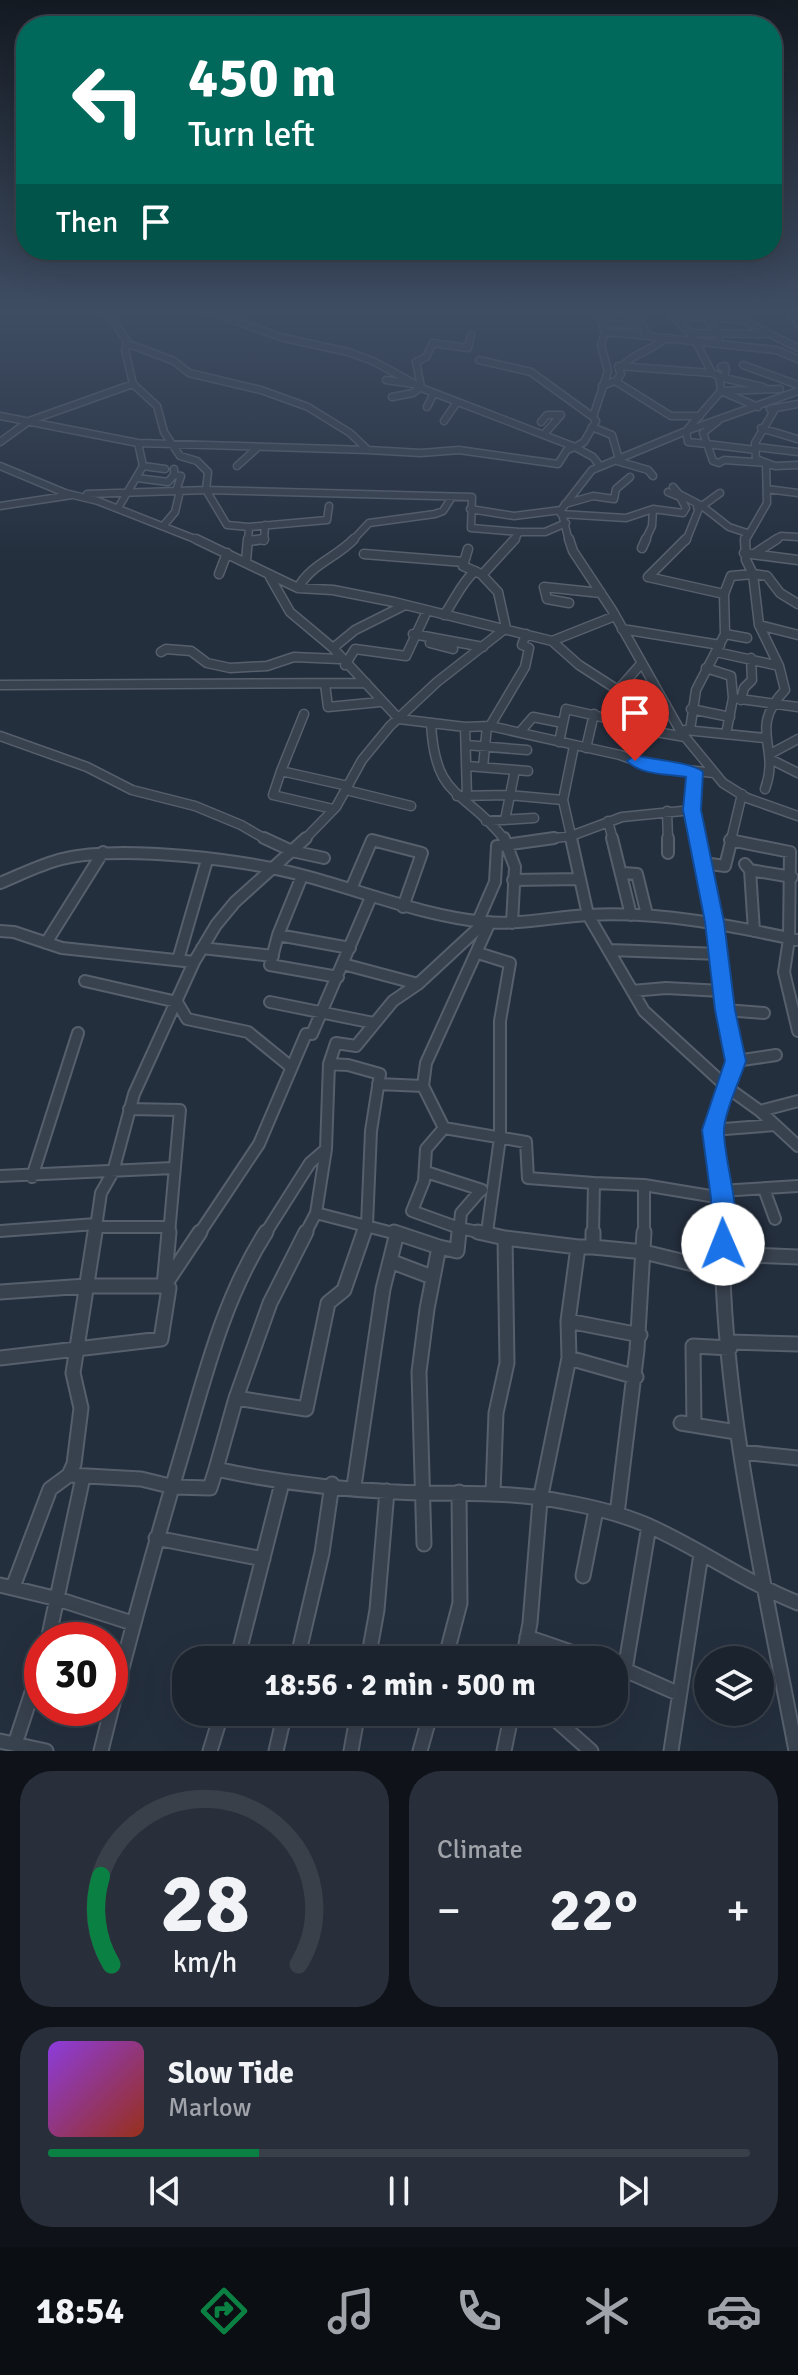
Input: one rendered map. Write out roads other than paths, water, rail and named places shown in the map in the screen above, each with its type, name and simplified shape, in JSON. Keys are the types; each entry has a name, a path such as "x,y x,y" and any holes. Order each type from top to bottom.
{"street":[{"path":"0,442 29,421 106,394"},
{"path":"144,394 157,406 170,444 180,456 197,461 208,472 206,490 227,525 249,527 327,520 329,506"},
{"path":"270,394 299,401 352,433 368,450"},
{"path":"392,397 409,394"},
{"path":"427,407 434,394"},
{"path":"436,394 545,433 593,457 600,466"},
{"path":"0,416 138,443 421,453 459,450 558,464 567,450 584,442 596,421 561,394"},
{"path":"593,417 600,394"},
{"path":"635,394 671,416 700,416"},
{"path":"686,431 719,394"},
{"path":"727,394 758,407"},
{"path":"788,394 600,466 581,482 563,509 567,540 615,616 679,729 688,734 714,773 742,794 798,816"},
{"path":"444,421 457,402"},
{"path":"741,413 798,404"},
{"path":"775,409 761,428 755,443 756,459 798,473"},
{"path":"541,422 547,415 561,415 545,433"},
{"path":"719,419 703,433 710,457 719,463 724,460 769,463 772,449"},
{"path":"592,427 612,435 617,459"},
{"path":"686,431 689,443 797,452 798,436 761,428"},
{"path":"118,508 143,466 138,443"},
{"path":"237,466 257,448"},
{"path":"617,459 641,467 653,476"},
{"path":"766,463 765,509 757,524 747,533 744,553 749,571 753,574 759,625 779,666 785,690 797,707"},
{"path":"775,466 798,465"},
{"path":"0,466 164,525 298,588 333,590 405,605 552,641 618,692 640,702 666,705"},
{"path":"143,466 165,469"},
{"path":"137,478 168,482 174,472 181,476 175,512 164,525"},
{"path":"470,509 514,516 563,509 593,496 614,499 616,489 630,477"},
{"path":"671,489 729,527 747,533"},
{"path":"767,489 798,493"},
{"path":"0,506 129,491 472,497 471,528 545,532 566,523"},
{"path":"563,509 626,518 653,509 683,513 701,506 720,493"},
{"path":"680,495 686,508 683,513"},
{"path":"298,588 307,572 345,548 369,523 435,514 443,511 452,497"},
{"path":"701,506 685,542 648,577 685,585 692,590 724,594"},
{"path":"642,548 652,526 653,509"},
{"path":"249,541 264,541 265,525"},
{"path":"246,561 249,527"},
{"path":"444,615 460,593 462,582 510,547 519,532"},
{"path":"754,554 781,536 798,537"},
{"path":"219,574 227,542"},
{"path":"468,549 463,566 478,573 498,592 506,628"},
{"path":"744,553 798,560"},
{"path":"364,554 464,562"},
{"path":"688,734 691,709 706,668 725,634 724,594 731,576 767,576 780,593 798,604"},
{"path":"270,577 290,612 333,648 342,662 399,719 465,727 488,726 620,755 650,766 714,773"},
{"path":"569,603 547,599 544,587 601,593"},
{"path":"333,648 355,630 405,605"},
{"path":"342,662 355,649 406,656 413,634 427,611"},
{"path":"552,641 615,616"},
{"path":"759,625 798,635"},
{"path":"52,1622 76,1476 74,1464 81,1408 73,1373 101,1193 113,1172 129,1109 194,962 235,902 333,809 362,760 399,719 437,682 506,628"},
{"path":"622,629 718,649 779,666"},
{"path":"413,634 449,645"},
{"path":"483,767 488,726 525,667 529,648 522,645 526,634"},
{"path":"725,634 747,638"},
{"path":"430,643 483,647"},
{"path":"161,652 166,649 191,651 206,663 244,667 278,664 290,657 342,662"},
{"path":"726,734 737,699 752,680 751,658"},
{"path":"559,742 566,709 610,719 618,692 641,664"},
{"path":"240,683 244,667"},
{"path":"706,668 731,676 737,699"},
{"path":"0,685 99,687 366,683"},
{"path":"325,684 328,707 380,702"},
{"path":"765,789 772,777 772,757 763,729 770,704 785,690"},
{"path":"737,699 797,707"},
{"path":"691,709 730,717"},
{"path":"304,714 273,795 333,809"},
{"path":"586,748 594,714"},
{"path":"520,732 533,717 563,723"},
{"path":"431,723 430,750 435,769 498,832 514,861 512,923"},
{"path":"616,725 688,734 765,738"},
{"path":"462,796 467,766 465,727"},
{"path":"0,736 87,767 132,790 195,806 292,851 324,858"},
{"path":"772,757 798,739"},
{"path":"466,745 527,750"},
{"path":"574,746 563,800 588,915 644,1011 728,1088 760,1111 798,1146"},
{"path":"772,757 798,773"},
{"path":"467,766 528,771"},
{"path":"505,820 515,770"},
{"path":"281,771 411,806"},
{"path":"694,772 692,810 715,922 722,991 736,1061 712,1130 721,1195 722,1271 736,1432 796,1751"},
{"path":"703,863 725,866 742,794"},
{"path":"462,796 508,795 563,800"},
{"path":"444,1128 423,1086 426,1063 478,953 495,882 497,846 571,836 608,821 692,810"},
{"path":"667,811 668,853"},
{"path":"486,821 534,818"},
{"path":"608,821 631,915"},
{"path":"351,889 372,840 422,853 403,907"},
{"path":"730,840 790,852 794,940"},
{"path":"0,883 62,859 103,852 207,860 302,876 403,907 485,922 512,923 588,915 647,915 715,922 794,940"},
{"path":"46,943 103,852"},
{"path":"178,960 207,860"},
{"path":"754,931 747,867 792,877"},
{"path":"623,873 637,874 647,915"},
{"path":"302,876 278,935 270,965 338,977"},
{"path":"513,880 580,879"},
{"path":"164,1286 259,1144 306,1034 312,1034 338,977 371,897"},
{"path":"132,1623 6,1586 50,1489 76,1476 141,1479 174,1487 210,1488 236,1398 270,1303 316,1213 326,1149 329,1064 336,1043 356,1046 393,1001 418,984 485,922"},
{"path":"0,931 62,948 194,962"},
{"path":"278,935 350,948"},
{"path":"794,940 786,946 786,986 795,1009 798,1031"},
{"path":"202,948 273,956"},
{"path":"610,950 720,954"},
{"path":"478,953 510,963 500,1021 500,1138 486,1188 487,1232"},
{"path":"343,964 418,984"},
{"path":"85,981 177,1002 187,1019 248,1032 291,1067"},
{"path":"632,991 666,988 722,991"},
{"path":"270,1002 374,1023"},
{"path":"725,1010 764,1013"},
{"path":"32,1177 78,1033"},
{"path":"736,1061 776,1055"},
{"path":"236,1398 306,1409 328,1303 344,1290 367,1225 371,1131 380,1074 348,1065 329,1064"},
{"path":"378,1084 423,1086"},
{"path":"760,1111 798,1101"},
{"path":"129,1109 180,1110 164,1286"},
{"path":"712,1130 775,1125"},
{"path":"444,1128 526,1142 528,1178 644,1185 721,1195 798,1186"},
{"path":"444,1128 426,1149 426,1172 420,1198 412,1211 459,1228 505,1238 644,1252 722,1271"},
{"path":"128,1638 223,1316 251,1256 310,1163 326,1149"},
{"path":"0,1176 32,1177 173,1168"},
{"path":"426,1172 486,1188"},
{"path":"593,1247 594,1183"},
{"path":"617,1514 640,1335 644,1185"},
{"path":"316,1213 457,1251 461,1213 486,1188"},
{"path":"764,1189 775,1219"},
{"path":"0,1231 96,1226 169,1227"},
{"path":"354,1486 383,1289 397,1233"},
{"path":"493,1492 496,1413 507,1363 505,1238"},
{"path":"424,1544 425,1493 418,1411 426,1315 439,1247"},
{"path":"525,1646 540,1500 569,1358 568,1321 578,1247"},
{"path":"724,1254 798,1257"},
{"path":"390,1261 432,1277"},
{"path":"0,1292 86,1286 169,1288 161,1339 0,1358"},
{"path":"568,1321 640,1335"},
{"path":"736,1432 687,1424 693,1346 798,1344"},
{"path":"569,1358 636,1377"},
{"path":"741,1452 798,1458"},
{"path":"216,1469 282,1483 332,1484 425,1493 493,1492 563,1501 617,1514 649,1526 768,1591 798,1603"},
{"path":"241,1646 282,1483"},
{"path":"300,1646 322,1553 332,1484"},
{"path":"371,1646 377,1610 387,1491"},
{"path":"449,1646 460,1603 459,1492"},
{"path":"583,1576 596,1510"},
{"path":"625,1646 649,1526"},
{"path":"156,1538 263,1559"},
{"path":"671,1751 677,1693 690,1640 701,1554"},
{"path":"527,1637 553,1646"},
{"path":"628,1672 677,1693"},
{"path":"24,1705 8,1743 38,1749"},
{"path":"101,1751 106,1726"},
{"path":"210,1751 218,1726"},
{"path":"276,1751 282,1726"},
{"path":"351,1751 355,1726"},
{"path":"420,1751 427,1726"},
{"path":"504,1751 509,1726"},
{"path":"563,1726 591,1751"}]}
